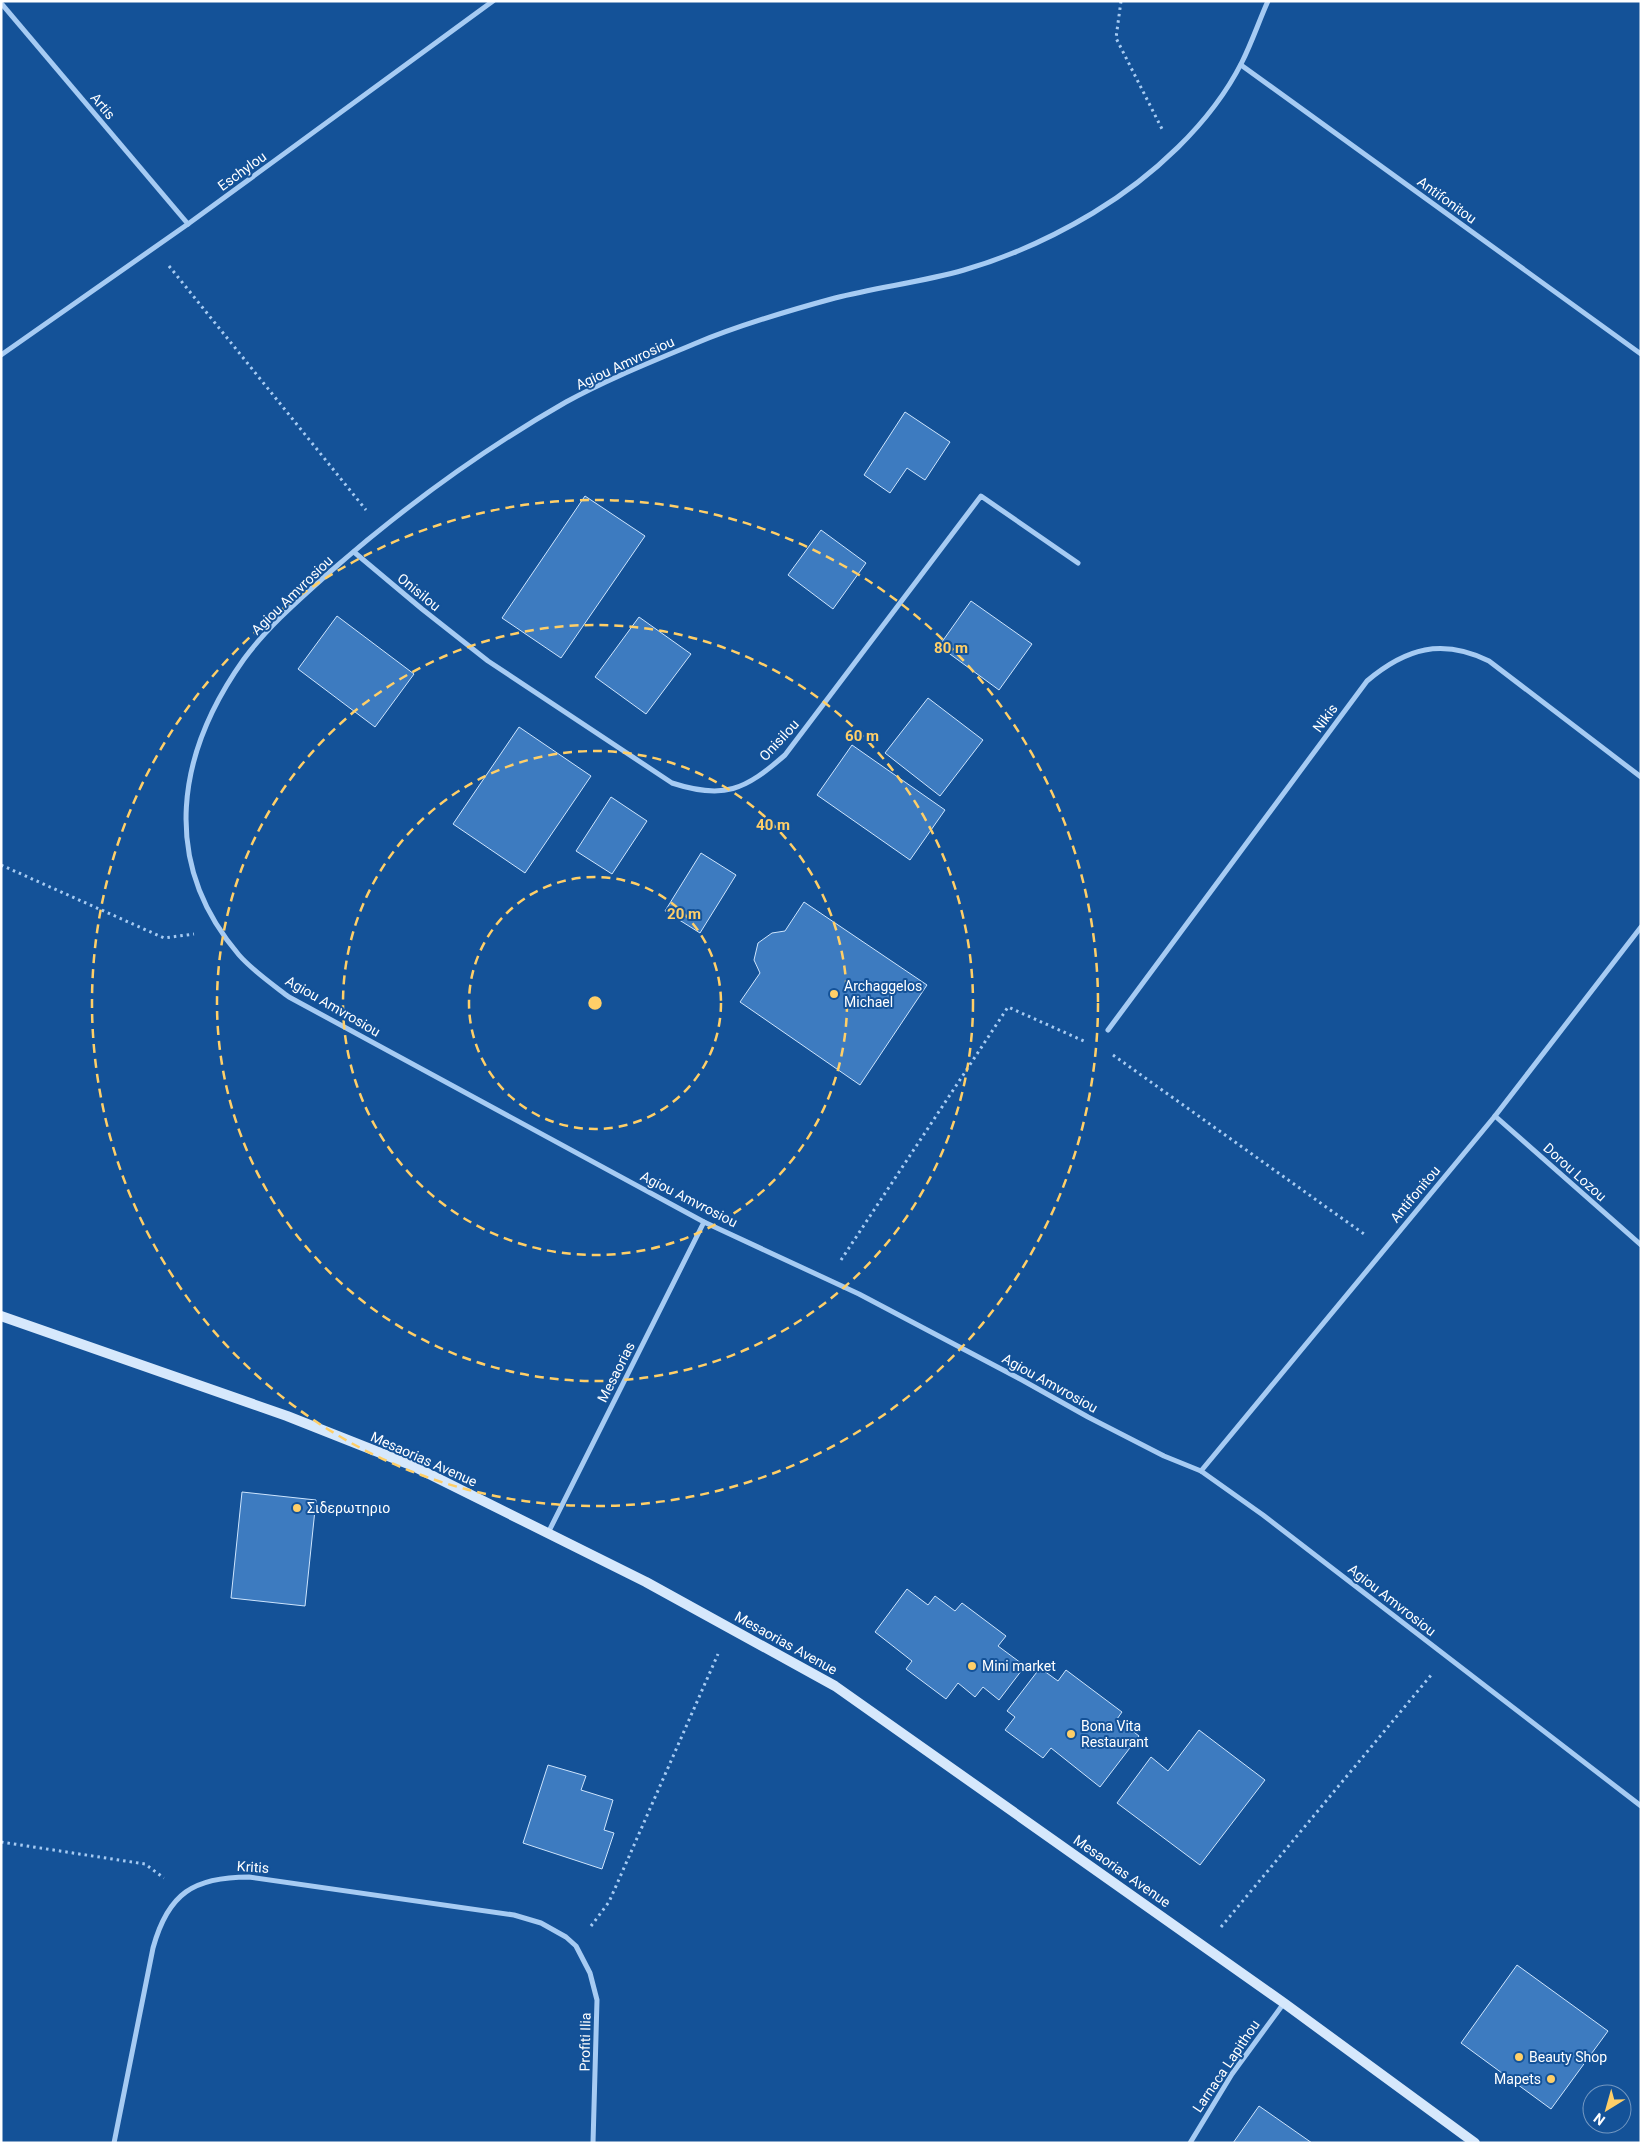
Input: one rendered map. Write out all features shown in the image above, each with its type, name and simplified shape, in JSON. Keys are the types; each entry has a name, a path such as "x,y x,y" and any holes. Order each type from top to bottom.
{"main road":[{"name":"Mesaorias Avenue","path":"1,1316 287,1416 411,1465 646,1582 835,1686 1284,2003 1475,2143"}],"street":[{"name":"Eschylou","path":"1,355 188,224 493,1"},
{"name":"Agiou Amvrosiou","path":"1268,1 1241,65 1200,124 1174,152 1124,193 1095,212 1038,243 967,269 839,297 742,326 697,342 613,379 568,401 513,434 432,489 381,528 277,621 246,656 220,696 198,742 188,780 185,813 193,876 219,928 241,957 289,997 704,1222 828,1279 1014,1375 1113,1430 1164,1456 1201,1471 1248,1503 1641,1806"},
{"name":"Artis","path":"1,3 188,224"},
{"name":"Antifonitou","path":"1241,65 1641,354"},
{"name":"Onisilou","path":"354,552 488,661 672,783 693,790 709,791 730,790 749,783 785,755 981,496 1078,563"},
{"name":"Nikis","path":"1108,1030 1367,681 1379,670 1408,653 1426,649 1456,650 1473,653 1489,661 1641,777"},
{"name":"Antifonitou","path":"1201,1471 1495,1116 1641,927"},
{"name":"Dorou Lozou","path":"1495,1116 1641,1245"},
{"name":"Mesaorias","path":"548,1533 704,1222"},
{"name":"Kritis","path":"114,2143 156,1938 164,1917 176,1900 208,1880 249,1876 514,1915 541,1923 566,1937 576,1946"},
{"name":"Profiti Ilia","path":"576,1946 586,1962 597,2000 593,2143"},
{"name":"Larnaca Lapithou","path":"1190,2143 1232,2074 1284,2003"}],"path":[{"path":"1121,1 1116,38 1174,152"},
{"path":"154,248 381,528"},
{"path":"1,865 164,938 184,937 219,928"},
{"path":"828,1279 1008,1007 1110,1052 1385,1249"},
{"path":"1108,1030 1110,1052"},
{"path":"576,1946 609,1902 730,1628"},
{"path":"1205,1947 1447,1656"},
{"path":"1,1842 144,1864 185,1893"}],"building":[{"path":"905,412 950,442 925,480 907,468 890,493 864,475"},
{"path":"585,496 645,536 561,658 502,618"},
{"path":"821,530 866,563 833,609 788,575"},
{"path":"971,601 1032,644 999,690 939,646"},
{"path":"337,616 414,674 375,727 298,669"},
{"path":"639,617 691,654 646,714 595,677"},
{"path":"928,698 983,740 940,796 885,753"},
{"path":"519,727 591,776 525,873 453,824"},
{"path":"852,745 945,810 910,860 817,795"},
{"path":"611,797 647,821 612,874 576,851"},
{"path":"701,853 736,875 700,933 665,911"},
{"name":"Archaggelos Michael","path":"804,902 927,985 860,1085 740,1002 760,973 754,960 758,943 772,933 785,931"},
{"path":"242,1492 316,1500 305,1606 231,1598"},
{"path":"907,1589 928,1605 935,1596 955,1611 962,1603 1006,1636 998,1646 1025,1666 999,1700 983,1687 975,1697 958,1683 946,1699 906,1669 912,1661 875,1632"},
{"path":"1040,1668 1058,1681 1066,1670 1122,1712 1117,1719 1139,1736 1100,1787 1051,1748 1043,1758 1005,1730 1015,1717 1007,1711"},
{"path":"1199,1730 1265,1780 1200,1865 1117,1803 1151,1757 1168,1771"},
{"path":"548,1765 586,1776 581,1790 613,1800 604,1830 614,1833 602,1869 523,1843"},
{"path":"1517,1965 1608,2031 1551,2109 1461,2043"},
{"path":"1259,2106 1312,2143 1233,2143"}],"place":[{"name":"Archaggelos Michael","path":"834,994"},
{"name":"Σιδερωτηριο","path":"297,1508"},
{"name":"Mini market","path":"972,1666"},
{"name":"Bona Vita Restaurant","path":"1071,1734"},
{"name":"Beauty Shop","path":"1519,2057"},
{"name":"Mapets","path":"1551,2079"}]}
